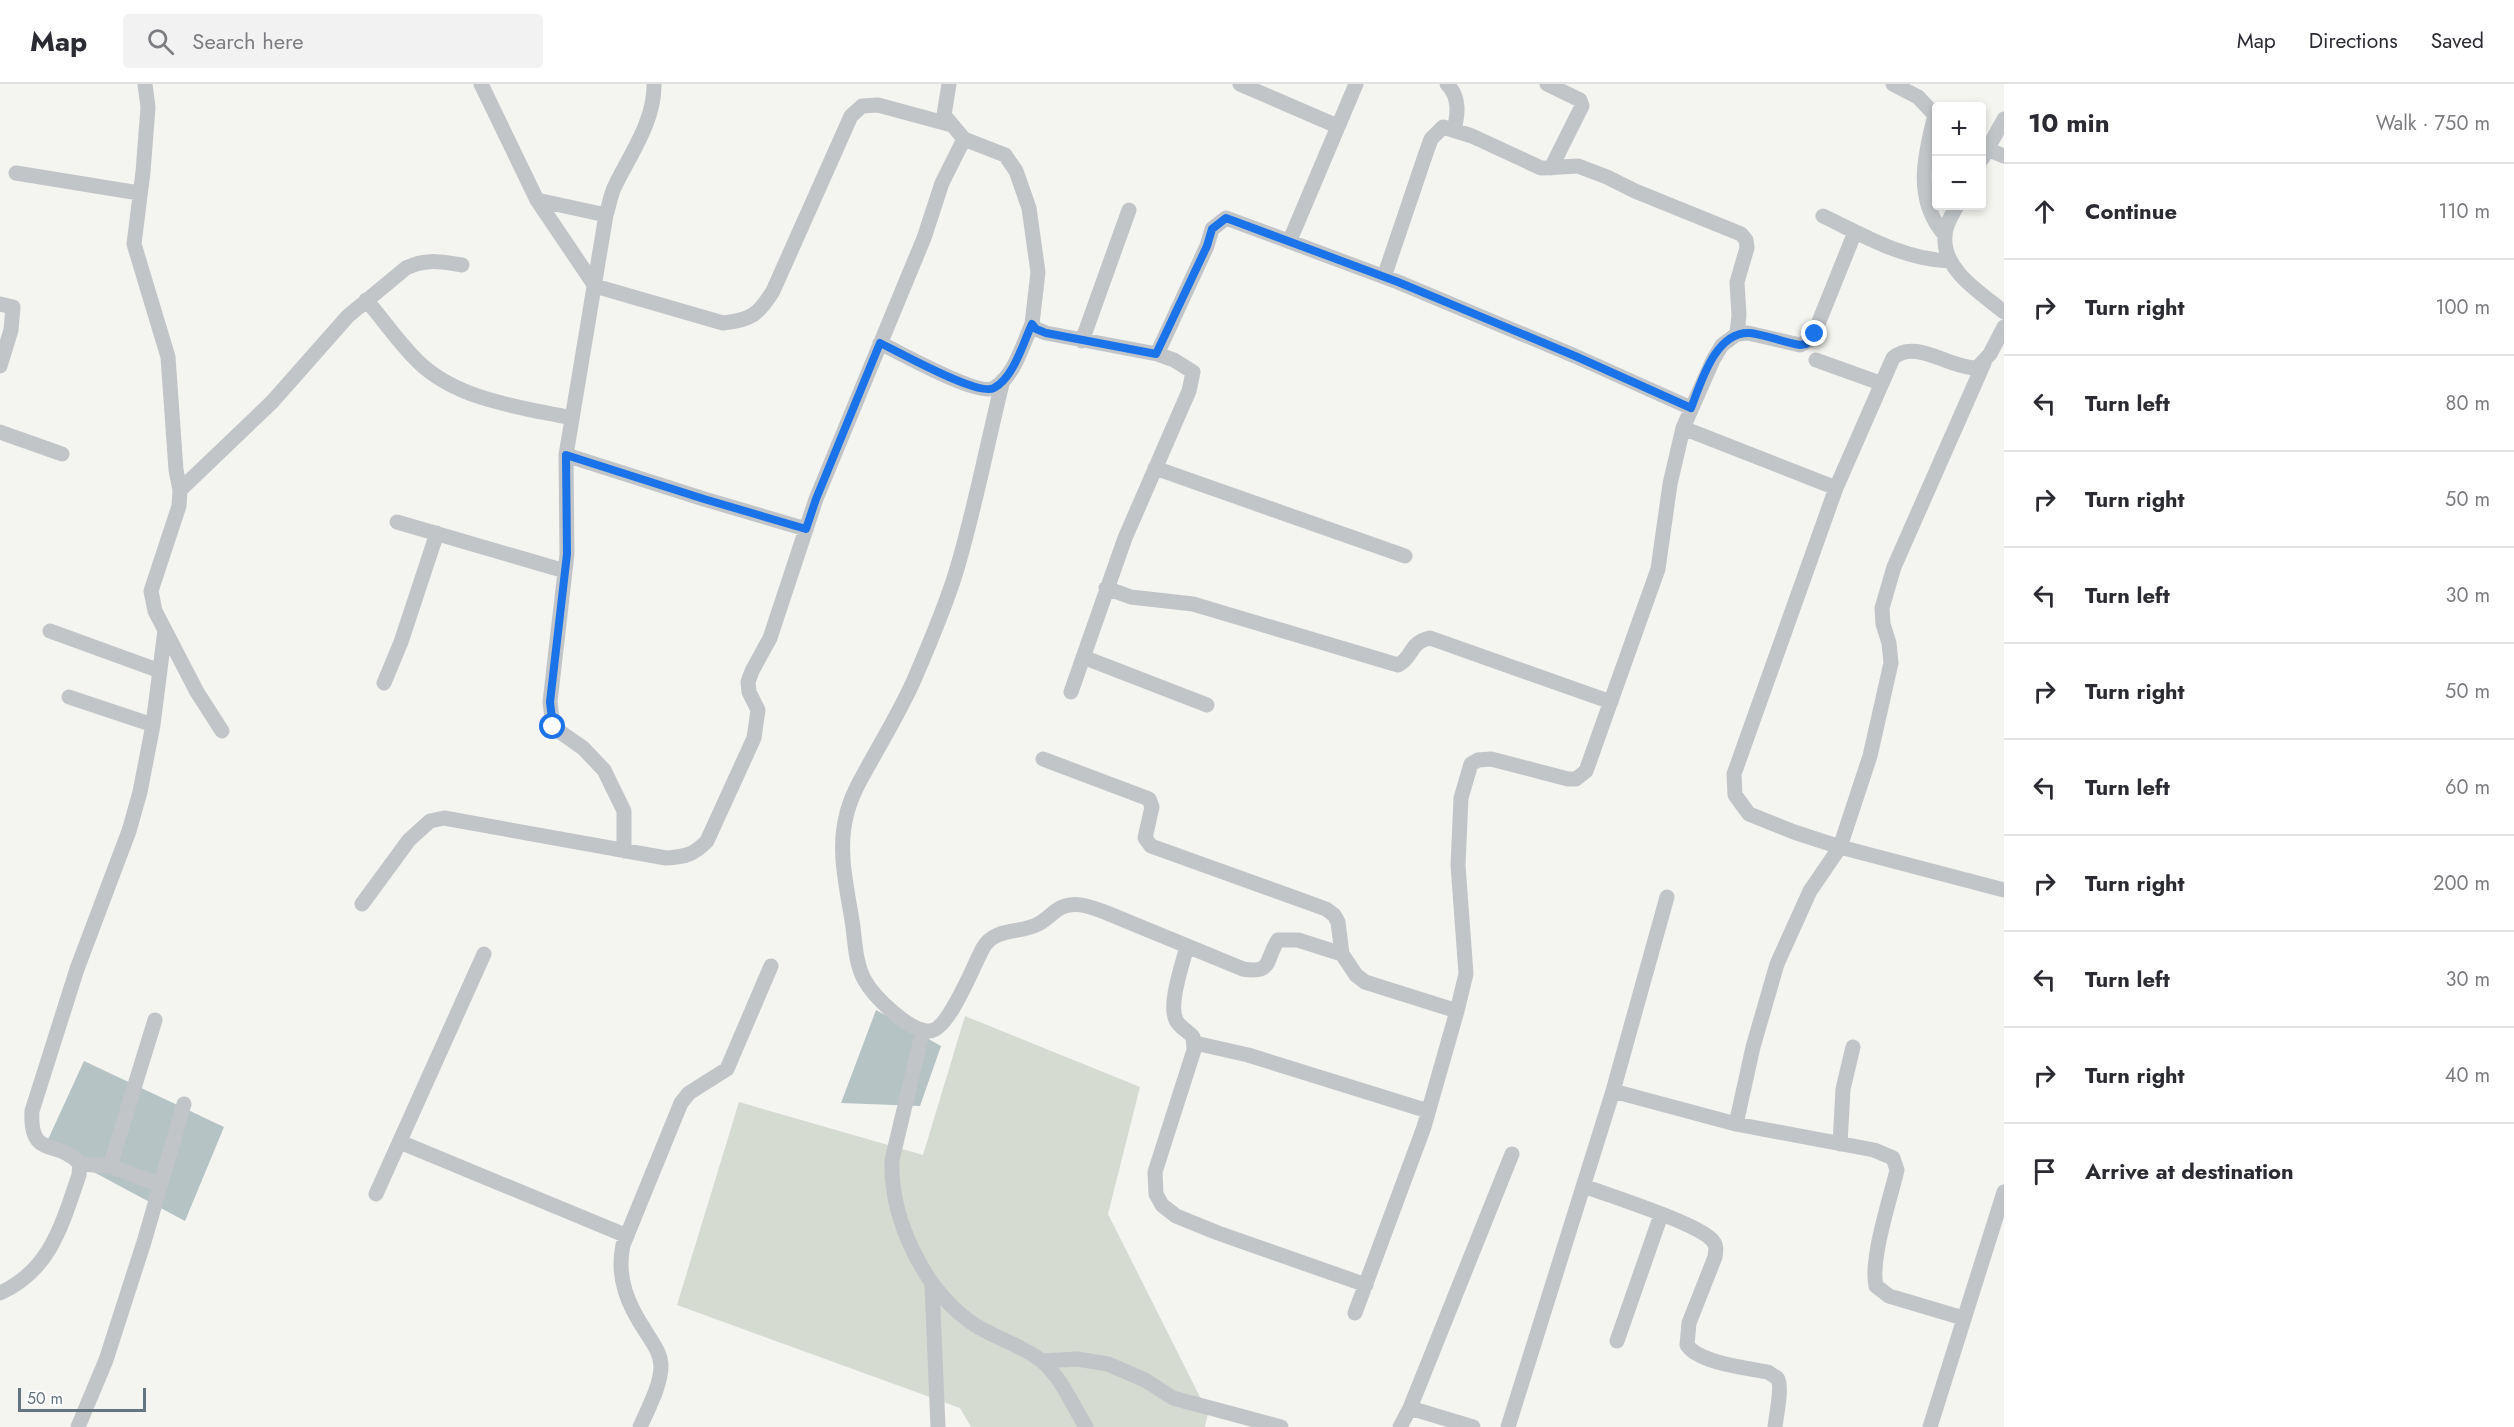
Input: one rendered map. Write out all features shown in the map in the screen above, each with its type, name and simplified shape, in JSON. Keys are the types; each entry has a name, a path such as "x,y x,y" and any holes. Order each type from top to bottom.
{"street":[{"path":"145,84 148,107 134,244 166,343 176,470 180,490 179,506 151,591 155,611 197,692 222,731"},
{"path":"481,84 537,200 595,286 723,323 744,321 762,310 773,291 851,116 862,106 878,105 952,125"},
{"path":"624,851 624,811 618,796 595,760 583,748 559,734 553,727 550,702 565,571 568,508 566,455 606,215 613,191 642,133 649,113 654,84"},
{"path":"880,343 973,387 987,390 994,388 1003,380 1032,324 1038,272 1029,208 1022,184 1017,171 1005,155 964,139 944,115 949,84"},
{"path":"1240,84 1337,126"},
{"path":"1290,240 1356,84"},
{"path":"1447,84 1455,95 1457,108 1454,130"},
{"path":"1547,84 1580,100 1582,106 1551,168"},
{"path":"1893,84 1918,97 1935,116 1930,134 1924,195 1931,217 1945,235"},
{"path":"1986,150 2004,119"},
{"path":"1384,277 1431,139 1443,127 1541,168 1578,166 1741,234 1748,248 1737,282 1739,315 1737,334"},
{"path":"362,904 409,840 430,821 444,818 666,858 685,857 697,852 706,841 754,738 758,710 749,693 748,682 777,620 816,499 924,238 942,183 964,139"},
{"path":"1986,154 2004,156"},
{"path":"16,173 139,193"},
{"path":"537,200 606,215"},
{"path":"1082,341 1129,210"},
{"path":"1955,210 1945,235 1945,248 1950,261 1977,290 2004,312"},
{"path":"1823,216 1898,251 1934,261 1950,261"},
{"path":"1156,354 1207,246 1212,229 1226,218 1384,277 1575,356 1691,408"},
{"path":"1355,1313 1428,1111 1466,974 1458,865 1461,798 1467,772 1471,764 1478,760 1491,759 1576,779 1587,771 1658,569 1670,484 1683,428 1704,377 1722,345 1737,334 1749,333 1800,345 1812,339 1855,231"},
{"path":"180,490 272,402 348,316 406,268 416,263 432,261 462,265"},
{"path":"366,300 422,365 450,385 500,402 572,418"},
{"path":"0,304 13,307 11,330 0,366"},
{"path":"1032,324 1036,329 1046,333 1156,354 1174,360 1194,372 1189,391 1106,588 1071,692"},
{"path":"1736,1124 1753,1047 1777,964 1810,891 1840,847 1870,756 1890,663 1889,643 1883,624 1882,608 1885,592 1984,363 2004,327"},
{"path":"1984,363 1977,368 1967,368 1908,350 1899,352 1893,358 1880,383 1836,488 1734,774 1735,795 1749,814 1840,847 2004,890"},
{"path":"1816,360 1880,383"},
{"path":"1003,380 956,572 913,681 851,798 842,841 858,961 863,977 873,992 896,1015 923,1030 932,1031 937,1029 945,1019 968,981 984,946 991,938 1003,933 1027,930 1070,903 1088,906 1107,913 1243,969 1257,971 1264,968 1278,940 1298,940 1342,954"},
{"path":"1683,428 1836,488"},
{"path":"0,432 62,454"},
{"path":"566,455 806,529"},
{"path":"1155,468 1405,556"},
{"path":"397,522 565,571"},
{"path":"384,683 402,642 437,533"},
{"path":"1106,588 1131,597 1193,604 1398,665 1405,662 1413,645 1419,640 1430,638 1611,702"},
{"path":"160,1185 110,1166 80,1164 74,1156 45,1146 34,1138 31,1124 32,1111 76,969 129,831 140,792 153,724 165,630"},
{"path":"50,632 160,672"},
{"path":"1083,657 1207,705"},
{"path":"69,697 153,724"},
{"path":"1043,759 1149,799 1152,807 1145,838 1151,846 1326,909 1334,915 1338,922 1342,954 1347,965 1365,982 1457,1011"},
{"path":"1508,1427 1613,1091 1667,897"},
{"path":"1187,946 1176,988 1175,1015 1181,1027 1193,1037 1195,1043 1191,1063 1155,1172 1156,1194 1162,1204 1176,1216 1366,1285"},
{"path":"376,1194 484,954"},
{"path":"640,1427 661,1368 656,1349 630,1307 623,1287 620,1258 681,1103 689,1093 727,1069 771,966"},
{"path":"110,1166 155,1020"},
{"path":"923,1030 892,1160 891,1182 917,1260 932,1285 954,1310 978,1326 1042,1361 1053,1372 1086,1427"},
{"path":"1195,1043 1248,1054 1428,1111"},
{"path":"1840,1144 1843,1089 1853,1047"},
{"path":"1613,1091 1736,1124 1874,1150 1893,1158 1897,1170 1873,1274 1876,1286 1889,1296 1963,1318"},
{"path":"78,1427 89,1406 106,1360 184,1104"},
{"path":"400,1142 627,1236"},
{"path":"1400,1427 1410,1408 1512,1154"},
{"path":"0,1293 29,1276 42,1262 54,1243 80,1164"},
{"path":"1584,1186 1700,1231 1713,1240 1717,1247 1715,1257 1689,1323 1687,1345 1691,1351 1706,1358 1768,1372 1776,1377 1779,1392 1775,1427"},
{"path":"1929,1427 2004,1192"},
{"path":"1617,1341 1661,1215"},
{"path":"932,1285 938,1427"},
{"path":"1042,1361 1077,1359 1108,1364 1145,1380 1173,1398 1281,1427"},
{"path":"1410,1408 1473,1427"}],"shaded area":[{"path":"876,1010 941,1046 920,1106 841,1103"},
{"path":"965,1016 1140,1087 1108,1214 1208,1413 1205,1427 971,1427 960,1408 677,1305 739,1102 923,1155"},
{"path":"84,1061 224,1127 185,1221 45,1146"}],"route":[{"path":"553,727 550,702 567,554 566,455 806,529 880,343 962,383 987,390 994,388 1003,380 1032,324 1036,329 1046,333 1156,354 1207,246 1212,229 1226,218 1398,282 1575,356 1691,408 1713,360 1730,337 1749,333 1800,345 1806,344 1815,334"}]}
